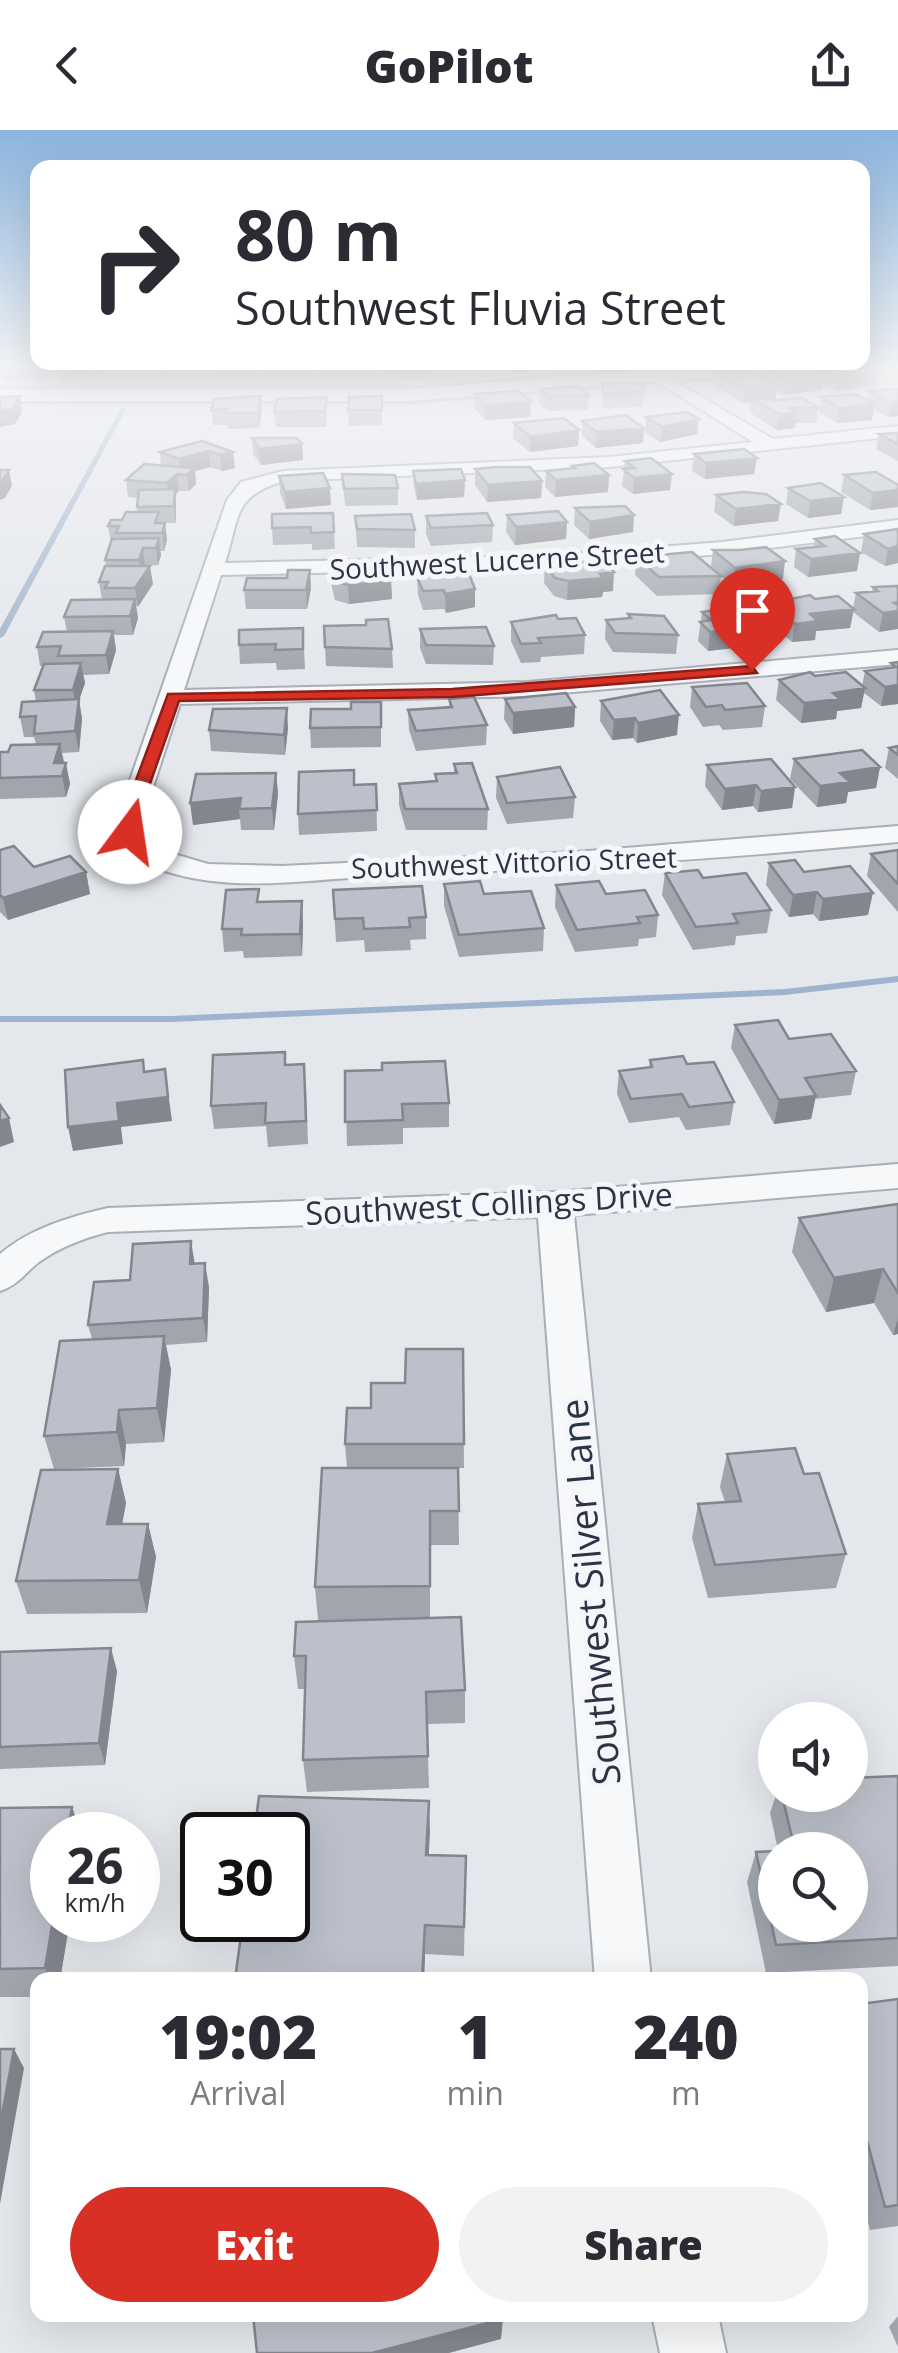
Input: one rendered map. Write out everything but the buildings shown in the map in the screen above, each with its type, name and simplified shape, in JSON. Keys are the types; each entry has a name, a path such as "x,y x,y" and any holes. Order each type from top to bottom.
{"street":[{"path":"408,472 282,476 247,486 236,500 173,696 527,689 898,657"},
{"name":"Southwest Lucerne Street","path":"214,570 546,562 722,548 898,526"},
{"name":"Southwest Vittorio Street","path":"173,696 131,815 130,832 136,842 182,867 234,873 552,863 732,852 898,834"},
{"name":"Southwest Collings Drive","path":"0,1278 28,1251 80,1226 146,1218 555,1204 898,1176"},
{"name":"Southwest Silver Lane","path":"555,1204 622,1972"},
{"path":"686,2322 693,2353"}],"waterway":[{"path":"0,636 89,472"},
{"path":"0,1019 171,1019 785,992 898,979"}],"route":[{"path":"130,832 131,815 173,696 452,693 752,670"}]}
